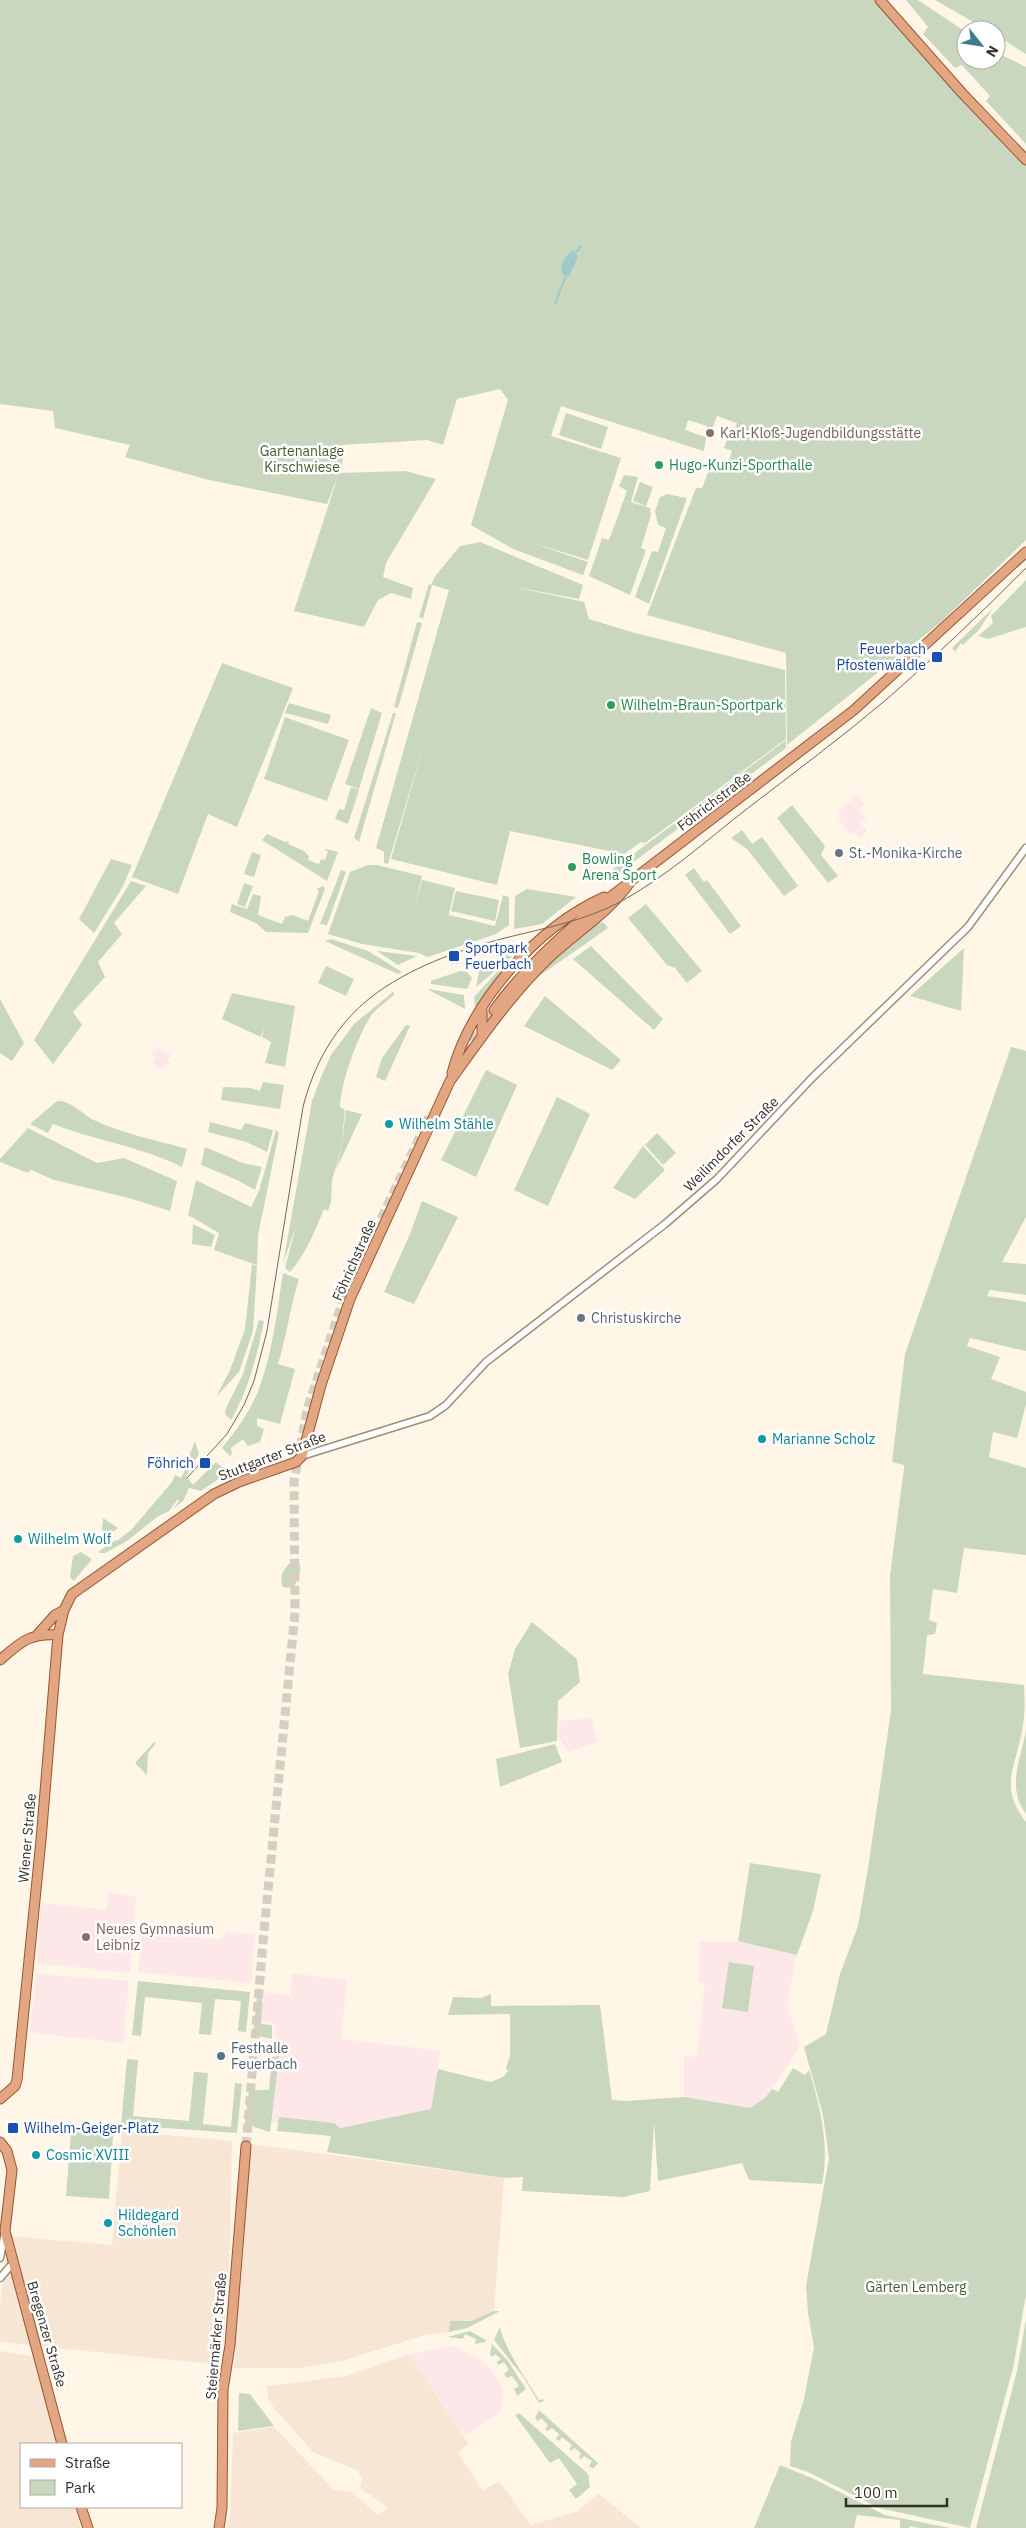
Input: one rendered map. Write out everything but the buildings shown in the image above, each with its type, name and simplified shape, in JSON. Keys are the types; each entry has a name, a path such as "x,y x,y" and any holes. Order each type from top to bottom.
{"main road":[{"path":"880,0 949,79 1026,160"},
{"name":"Föhrichstraße","path":"450,1081 479,1038 493,1024 497,1012 538,957 618,891 812,744 916,654 1026,550"},
{"path":"497,1012 551,956 620,897 631,881"},
{"name":"Föhrichstraße","path":"302,1456 321,1384 350,1299 450,1081 463,1044 477,1024 482,1007 508,975 549,931 579,909 618,891"},
{"path":"463,1044 479,1038 477,1024 493,1024"},
{"name":"Stuttgarter Straße","path":"72,1594 214,1494 239,1482 296,1462 302,1456"},
{"name":"Wiener Straße","path":"0,2099 14,2086 22,2037 58,1635 64,1610 72,1594"},
{"path":"36,1635 55,1615 64,1610"},
{"path":"0,1660 22,1640 36,1635 58,1635"},
{"path":"0,2142 10,2158 12,2170 5,2231"},
{"name":"Steiermärker Straße","path":"219,2528 222,2508 223,2390 230,2344 246,2146"},
{"name":"Bregenzer Straße","path":"5,2231 39,2350 62,2443"},
{"path":"81,2508 88,2528"}],"street":[{"name":"Weilimdorfer Straße","path":"420,1420 446,1404 486,1362 664,1224 717,1179 752,1145 812,1078 968,927 1026,848"},
{"name":"Stuttgarter Straße","path":"302,1456 420,1420"},
{"path":"0,2258 5,2231"},
{"path":"0,2278 13,2264"}],"shaded area":[{"path":"857,795 865,804 859,810 866,819 860,823 867,831 859,838 853,832 851,834 838,820 841,817 837,813"},
{"path":"158,1047 164,1053 166,1051 171,1056 167,1060 170,1063 160,1069 152,1062 156,1058 151,1053"},
{"path":"591,1718 597,1742 568,1752 558,1737 559,1721"},
{"name":"Neues Gymnasium Leibniz","path":"109,1892 136,1897 130,1973 37,1963 41,1903 107,1910"},
{"path":"143,1927 185,1936 219,1940 227,1932 255,1934 251,1983 138,1972"},
{"path":"700,1941 738,1941 797,1955 787,2004 800,2047 765,2098 750,2108 684,2097 684,2055 697,2057 705,1983 698,1982"},
{"path":"36,1974 129,1981 123,2043 30,2032"},
{"path":"293,1974 347,1980 341,2039 440,2051 432,2109 333,2129 270,2122 278,2055 274,2024 257,2021 259,1992 290,1995"},
{"path":"122,2131 232,2141 230,2245 222,2365 0,2342 0,2304 9,2236 112,2245"},
{"path":"251,2144 504,2178 494,2311 471,2321 451,2321 449,2332 425,2335 345,2360 299,2368 234,2368 240,2250"},
{"path":"447,2347 459,2348 483,2361 492,2371 503,2390 501,2411 464,2437 410,2354"},
{"path":"0,2351 32,2356 58,2443 20,2443 20,2508 75,2508 81,2528 0,2528"},
{"path":"410,2354 468,2444 458,2453 483,2491 499,2481 531,2525 576,2512 599,2494 641,2528 227,2528 230,2516 233,2433 274,2427 334,2490 352,2492 378,2515 388,2508 360,2488 362,2479 357,2470 313,2452 274,2408 268,2397 267,2386 346,2376"}],"green space":[{"name":"Gartenanlage Kirschwiese","path":"0,0 876,0 984,122 1026,165 1026,540 940,623 787,745 786,653 647,615 696,488 702,488 712,462 727,466 732,451 724,448 727,439 731,440 737,423 717,416 711,432 706,430 707,426 688,420 685,430 706,437 704,451 561,406 551,436 621,458 588,560 530,542 588,562 583,575 513,549 471,525 508,400 500,389 457,399 443,445 427,440 342,445 343,460 327,504 209,480 125,457 130,445 55,428 53,411 0,404"},
{"path":"906,0 918,0 956,25 956,68 923,34 928,27"},
{"path":"935,0 1026,0 1026,54 1006,41 1006,20 970,20"},
{"path":"1006,57 1026,67 1026,144 986,101 990,96 967,70 1006,70"},
{"path":"566,413 608,427 601,449 559,435"},
{"path":"405,471 436,479 386,563 383,577 413,588 411,599 391,593 378,600 364,627 294,611 339,473"},
{"path":"624,475 638,477 631,502 650,508 651,515 641,548 646,550 630,595 589,576 602,538 609,540 627,491 619,486"},
{"path":"640,482 653,487 646,506 633,501"},
{"path":"667,494 686,498 686,501 649,604 635,597 652,551 658,552 666,528 658,525 655,511 660,497"},
{"name":"Wilhelm-Braun-Sportpark","path":"480,542 583,585 579,599 510,586 584,602 589,619 635,633 785,670 786,739 645,843 641,842 624,854 510,831 497,885 391,859 426,737 388,864 384,863 384,852 376,848 449,590 432,585 423,619 419,617 429,584 431,585 436,575 460,546"},
{"path":"1026,580 1026,627 988,639 978,636 993,623 991,616"},
{"path":"993,608 979,630 963,645 961,643 955,652 952,648"},
{"path":"417,622 422,623 398,708 394,707"},
{"path":"222,663 293,688 237,827 208,814 178,894 132,877"},
{"path":"289,703 331,715 328,724 285,713"},
{"path":"371,708 382,713 359,789 345,784"},
{"path":"393,713 396,713 359,842 354,838"},
{"path":"285,717 349,740 327,801 264,779"},
{"path":"786,740 786,748 604,884 608,873"},
{"path":"351,787 359,790 348,824 335,819 339,809 344,810"},
{"path":"792,805 825,846 821,855 838,876 828,883 777,818"},
{"path":"742,830 752,844 762,837 798,886 784,896 747,849 731,838"},
{"path":"267,834 285,842 289,841 288,844 304,851 309,856 308,860 319,864 321,859 325,860 328,851 325,850 338,852 327,881 262,840"},
{"path":"252,852 261,855 254,877 244,874"},
{"path":"111,859 132,865 122,888 94,933 79,919"},
{"path":"368,865 377,865 422,876 415,906 422,880 455,888 447,922 449,915 495,926 503,895 509,897 509,925 496,934 428,957 419,953 362,944 328,934 350,872"},
{"path":"694,868 704,882 707,880 741,926 730,934 685,875"},
{"path":"341,870 346,872 327,925 320,924"},
{"path":"131,881 146,886 114,923 122,934 98,962 105,977 73,1012 82,1025 53,1064 34,1040"},
{"path":"244,883 253,886 245,907 237,904"},
{"path":"323,886 325,889 308,933 266,932 256,923 230,912 232,904 247,909 253,894 261,896 258,915 282,924 285,917 293,915 308,921 319,891 316,889"},
{"path":"527,889 576,897 542,924 514,929 515,896"},
{"path":"456,891 499,900 495,921 451,911"},
{"path":"646,904 702,971 687,983 675,968 667,965 628,918"},
{"path":"603,922 608,928 534,978 593,925"},
{"path":"331,939 368,951 402,972 398,974 325,941"},
{"path":"591,946 663,1019 654,1030 573,959"},
{"path":"964,948 961,1011 910,996"},
{"path":"377,951 417,956 398,965"},
{"path":"506,955 512,957 476,987 480,967"},
{"path":"512,965 478,1008 475,1006 474,997 497,972"},
{"path":"326,966 354,979 346,996 318,983"},
{"path":"460,971 467,972 472,978 467,989 431,984 431,981"},
{"path":"427,989 464,995 465,1009"},
{"path":"394,991 394,995 371,1016 354,1050 341,1097 340,1107 345,1110 341,1150 332,1180 331,1202 328,1211 324,1209 305,1250 290,1272 285,1268 296,1226 283,1264 312,1101 331,1055 354,1024"},
{"path":"232,993 295,1006 285,1067 265,1063 271,1042 262,1037 264,1024 261,1037 222,1019"},
{"path":"545,996 621,1060 612,1070 524,1026"},
{"path":"0,999 24,1043 12,1061 0,1053"},
{"path":"406,1025 410,1026 385,1081 376,1077 382,1058"},
{"name":"Gärten Lemberg","path":"1011,1047 1026,1051 1026,1217 1002,1262 1026,1264 1026,1295 990,1290 987,1296 1026,1302 1026,1351 970,1338 967,1346 1000,1357 991,1379 1026,1392 1026,1404 1017,1438 993,1432 989,1457 1026,1468 1026,1555 964,1548 957,1593 933,1589 929,1620 937,1623 935,1634 927,1635 923,1674 1024,1685 1023,1725 1013,1767 1011,1788 1018,1810 1026,1822 1026,2295 1013,2368 970,2528 879,2508 808,2472 790,2466 791,2441 804,2399 814,2347 808,2313 806,2286 829,2158 823,2115 804,2047 826,2034 840,1974 858,1926 891,1711 890,1575 904,1468 904,1465 892,1462 905,1354"},
{"path":"486,1070 517,1085 476,1177 441,1160"},
{"path":"263,1082 284,1085 280,1109 221,1100 223,1087 251,1088 260,1091"},
{"path":"557,1097 590,1114 548,1206 514,1190"},
{"path":"57,1101 67,1103 94,1120 117,1129 187,1149 182,1167 150,1154 53,1124 48,1133 30,1124"},
{"path":"346,1110 362,1114 336,1170 341,1151"},
{"path":"210,1122 241,1130 245,1123 273,1130 267,1152 246,1142 208,1132"},
{"path":"28,1128 97,1163 124,1158 177,1181 170,1211 129,1198 54,1180 31,1170 28,1173 0,1162 0,1159"},
{"path":"276,1130 279,1133 258,1235 257,1265 214,1250 219,1233 188,1215 196,1180 251,1207 259,1191"},
{"path":"657,1133 676,1153 663,1165 645,1145"},
{"path":"643,1146 665,1170 635,1199 613,1188"},
{"path":"205,1147 243,1163 262,1167 255,1190 235,1179 201,1165"},
{"path":"422,1201 458,1217 414,1304 384,1292 410,1234"},
{"path":"193,1224 215,1235 211,1247 192,1244"},
{"path":"252,1264 257,1266 253,1331 239,1372 216,1397 230,1370 245,1329"},
{"path":"283,1273 299,1279 278,1364 295,1369 280,1424 257,1418 257,1426 264,1429 260,1442 248,1446 243,1439 231,1448 232,1454 230,1456 222,1448 239,1426 260,1386 277,1316"},
{"path":"259,1320 264,1321 255,1360 248,1384 231,1420 225,1414 226,1408 243,1374"},
{"path":"195,1441 199,1454 186,1476 193,1485 216,1462 224,1469 223,1476 201,1491 189,1488 183,1501 173,1509 179,1501 178,1499 169,1511 157,1517 127,1541 105,1553 99,1553 99,1551 117,1541 132,1529 172,1482 175,1475 181,1478 190,1461 188,1459"},
{"path":"103,1518 118,1528 101,1541"},
{"path":"81,1552 92,1559 74,1581 70,1577 73,1556"},
{"path":"293,1560 300,1564 299,1577 293,1588 283,1587 281,1579 283,1572"},
{"path":"532,1622 577,1659 580,1682 558,1701 557,1741 520,1748 508,1674 515,1649"},
{"path":"1026,1730 1026,1814 1020,1804 1016,1783"},
{"path":"154,1742 156,1743 148,1753 147,1775 135,1763"},
{"path":"555,1744 562,1762 500,1787 496,1759"},
{"path":"750,1863 821,1874 813,1911 797,1955 738,1941"},
{"path":"729,1962 754,1966 748,2012 722,2008"},
{"path":"138,1981 250,1992 246,2032 238,2031 241,2001 215,1999 211,2035 199,2034 202,2003 145,1997 141,2036 132,2035"},
{"path":"491,1994 491,2006 600,2005 612,2100 625,2101 684,2097 750,2108 765,2098 772,2089 778,2092 793,2068 805,2075 809,2070 823,2126 825,2155 822,2184 749,2180 742,2163 658,2181 654,2122 650,2191 623,2197 522,2191 523,2177 504,2178 327,2152 331,2136 277,2131 279,2117 334,2123 340,2128 431,2109 438,2069 491,2082 503,2077 508,2071 506,2068 510,2056 510,2014 448,2015 453,1997 481,1998"},
{"path":"257,1996 262,1996 261,2024 272,2025 272,2039 253,2035"},
{"path":"279,2056 270,2132 245,2124 249,2090 269,2090 272,2057"},
{"path":"127,2059 138,2060 133,2116 189,2121 194,2072 208,2073 203,2124 231,2127 235,2083 242,2084 237,2133 121,2125"},
{"path":"71,2132 113,2135 109,2199 66,2196"},
{"path":"494,2311 500,2311 467,2328 449,2332 450,2321 471,2321"},
{"path":"1026,2319 1026,2528 976,2528 1017,2371"},
{"path":"500,2327 506,2345 516,2364 539,2400 543,2399 544,2401 539,2403 524,2378 494,2340"},
{"path":"470,2331 486,2340 485,2342 475,2344 476,2339 465,2334 463,2339 447,2337"},
{"path":"492,2344 508,2361 526,2389 517,2396 514,2389 519,2386 512,2376 507,2378 504,2374 509,2370 504,2362 498,2365 497,2362 501,2359 495,2354 492,2357 490,2354"},
{"path":"239,2393 250,2394 274,2426 238,2431"},
{"path":"539,2410 598,2463 593,2469 589,2466 592,2461 584,2456 581,2459 579,2458 581,2453 574,2448 571,2451 569,2449 572,2445 562,2437 559,2441 556,2439 559,2434 552,2428 548,2431 545,2429 548,2425 541,2418 538,2421 535,2418"},
{"path":"519,2413 588,2474 590,2487 576,2499 569,2490 577,2484 559,2458 550,2463 515,2415"},
{"path":"780,2465 814,2479 885,2515 950,2528 910,2526 909,2528 900,2528 900,2520 857,2515 854,2528 754,2528"}],"water":[{"path":"573,250 578,257 569,276 565,276 561,271 562,264 564,259"}],"waterway":[{"path":"576,252 581,246"},
{"path":"555,304 566,275"}],"tunnel":[{"path":"457,1064 494,1010"},
{"path":"246,2146 263,1942 295,1612 294,1482 307,1410 344,1297 429,1117"}],"tram line":[{"path":"187,1478 227,1434 244,1405 254,1381 267,1331 303,1107 320,1061 336,1033 346,1021 370,998 385,987 434,961 470,948 564,923 606,909 654,881 836,741 887,699 958,635 1026,568"}],"place":[{"name":"Karl-Kloß-Jugendbildungsstätte","path":"710,433"},
{"name":"Hugo-Kunzi-Sporthalle","path":"659,465"},
{"name":"Feuerbach Pfostenwäldle","path":"937,657"},
{"name":"Wilhelm-Braun-Sportpark","path":"611,705"},
{"name":"St.-Monika-Kirche","path":"839,853"},
{"name":"Bowling Arena Sport","path":"572,867"},
{"name":"Sportpark Feuerbach","path":"454,956"},
{"name":"Wilhelm Stähle","path":"389,1124"},
{"name":"Christuskirche","path":"581,1318"},
{"name":"Marianne Scholz","path":"762,1439"},
{"name":"Föhrich","path":"205,1463"},
{"name":"Wilhelm Wolf","path":"18,1539"},
{"name":"Neues Gymnasium Leibniz","path":"86,1937"},
{"name":"Festhalle Feuerbach","path":"221,2056"},
{"name":"Wilhelm-Geiger-Platz","path":"13,2128"},
{"name":"Cosmic XVIII","path":"36,2155"},
{"name":"Hildegard Schönlen","path":"108,2223"}]}
